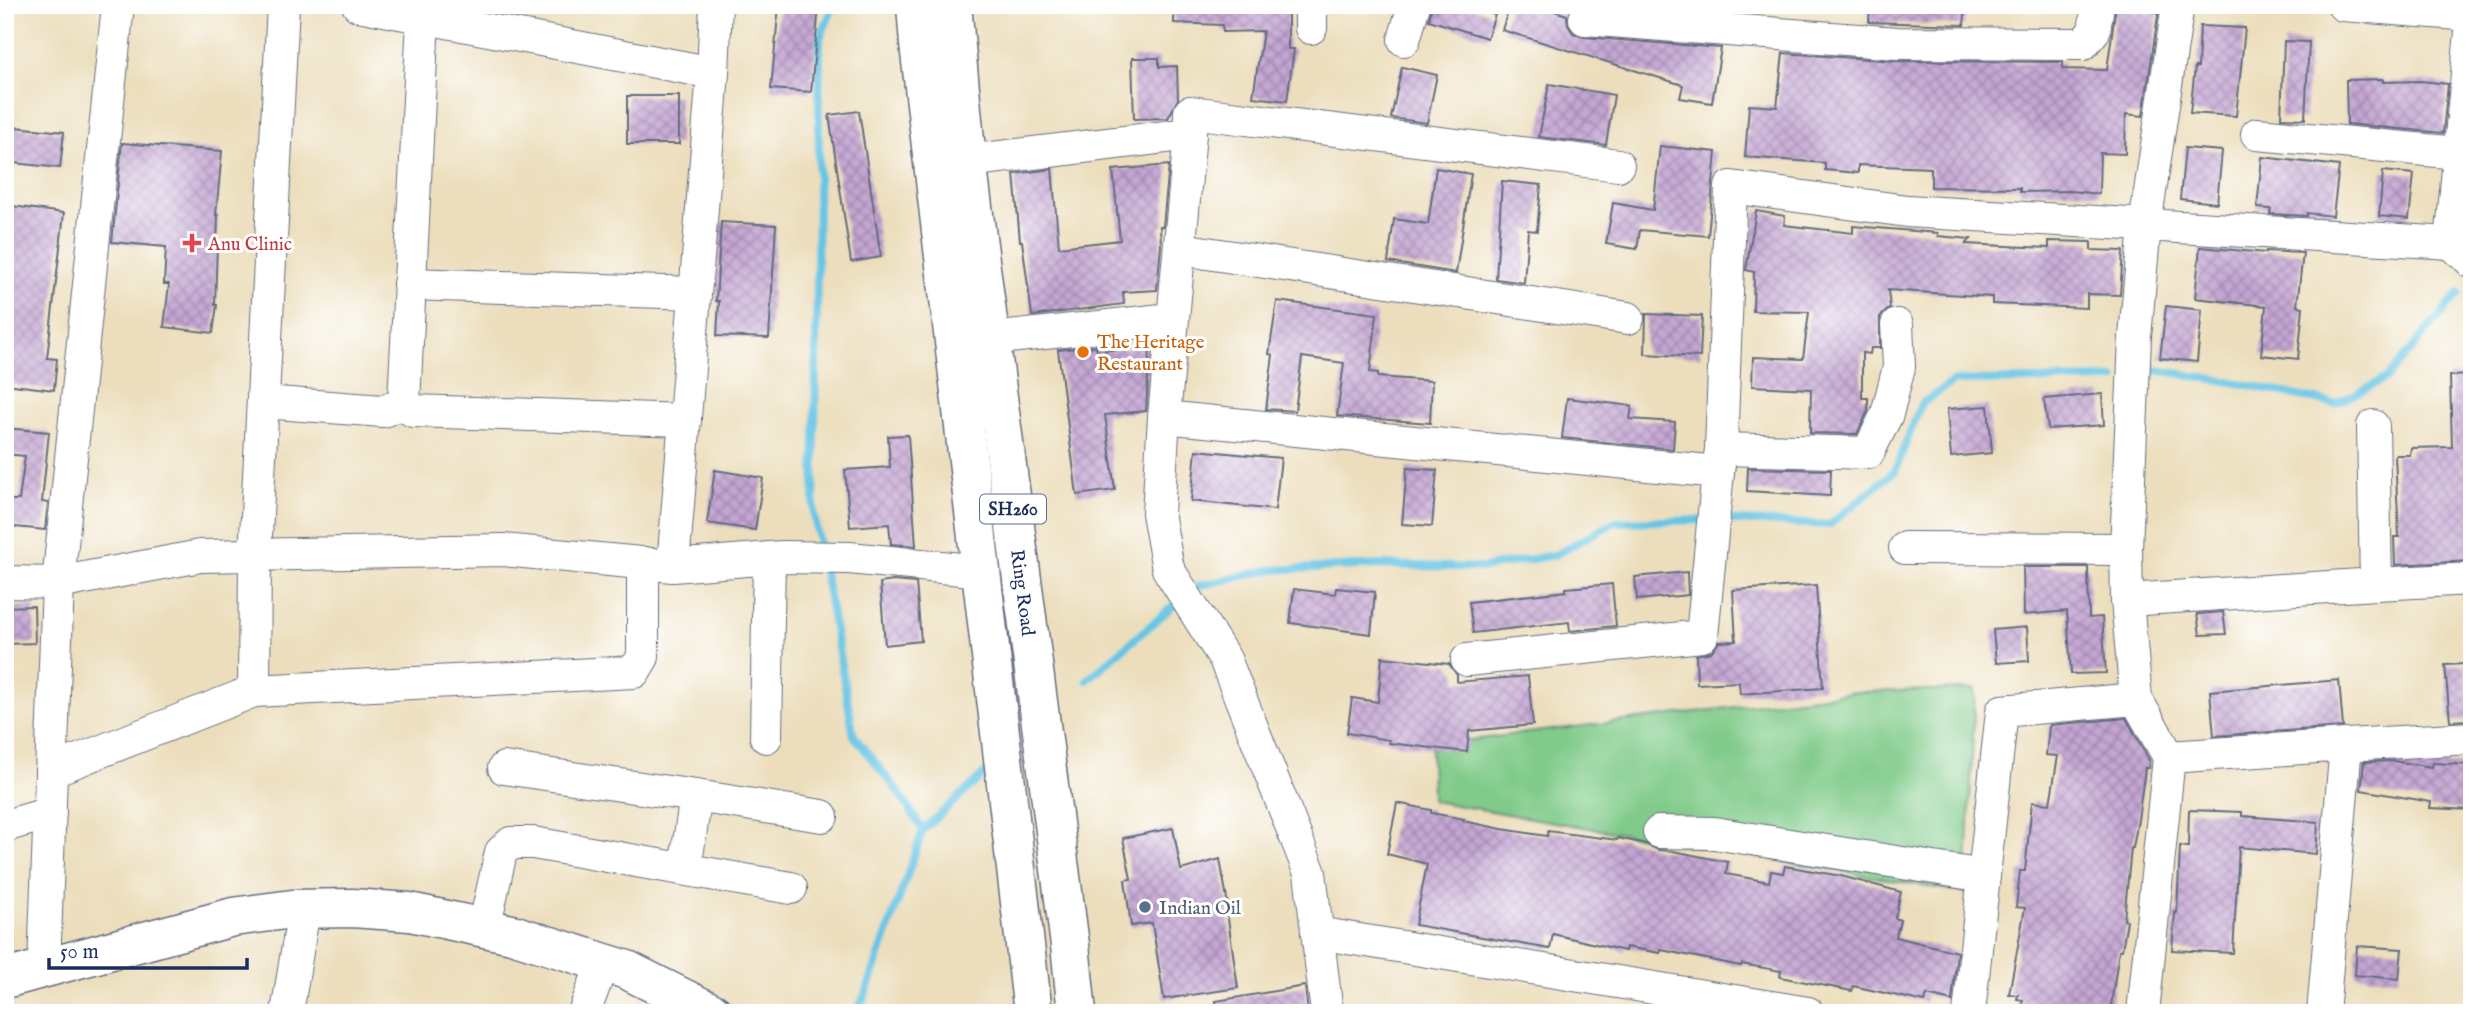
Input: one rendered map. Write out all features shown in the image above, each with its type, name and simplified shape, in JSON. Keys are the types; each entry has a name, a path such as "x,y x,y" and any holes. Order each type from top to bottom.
{"main road":[{"name":"Ring Road","path":"916,5 1033,1013"},
{"name":"Ring Road","path":"952,5 967,161 1077,1013"},
{"path":"5,979 233,917 304,909 352,908 410,912 512,934 627,970 712,1012"}],"street":[{"path":"44,968 58,583 118,5"},
{"path":"254,691 255,555 283,5"},
{"path":"358,5 713,73"},
{"path":"51,771 254,691 621,675 634,672 643,657 685,420 716,5"},
{"path":"1404,40 1414,5"},
{"path":"1589,5 1585,19 1897,43 2056,44 2083,44 2094,31 2098,5"},
{"path":"2143,1013 2169,757 2136,699 2127,600 2126,549 2135,337 2144,225 2178,5"},
{"path":"2343,5 2472,15"},
{"path":"404,403 423,18"},
{"path":"1467,660 1702,636 1719,460 1731,187 1907,211 2144,225 2462,253 2458,153 2472,21"},
{"path":"1327,1013 1310,873 1225,659 1168,569 1158,523 1171,319 1181,249 1191,112 1618,165"},
{"path":"967,161 1190,134"},
{"path":"2257,134 2458,153"},
{"path":"1181,249 1628,318"},
{"path":"409,284 695,293"},
{"path":"991,339 1171,319"},
{"path":"1164,417 1719,460 1868,453 1887,414 1899,367 1897,326"},
{"path":"263,402 383,411 404,403"},
{"path":"404,403 413,411 685,420"},
{"path":"2373,426 2376,584"},
{"path":"1905,548 2126,549"},
{"path":"5,582 58,583 200,556 503,550 658,564 776,558 849,558 982,571"},
{"path":"766,737 776,558"},
{"path":"2127,600 2472,579"},
{"path":"1969,1013 2001,711 2136,699"},
{"path":"2169,757 2472,738"},
{"path":"2323,1013 2346,745"},
{"path":"505,768 822,816"},
{"path":"685,869 695,796"},
{"path":"5,825 50,813"},
{"path":"1659,832 1714,834 1984,876"},
{"path":"484,928 501,852 511,843 533,843 791,888"},
{"path":"286,1013 304,909"},
{"path":"1317,933 1808,1013"},
{"path":"584,1013 603,962"}],"green space":[{"path":"1975,689 1966,893 1432,801 1431,745 1856,692"}],"building":[{"path":"779,5 819,5 811,92 771,89"},
{"path":"1174,5 1288,5 1288,49 1294,49 1287,101 1253,97 1263,31 1223,32 1222,25 1174,23"},
{"path":"1432,5 1464,5 1495,15 1487,38 1429,20"},
{"path":"1510,5 1536,5 1567,15 1568,25 1573,33 1584,37 1721,48 1712,103 1680,98 1683,85 1502,30"},
{"path":"1870,5 1966,5 1964,25 1869,22"},
{"path":"2116,5 2159,9 2143,116 2126,114 2125,154 2100,153 2099,194 2071,191 2020,192 2020,188 1931,187 1931,168 1858,165 1858,173 1825,170 1825,163 1745,157 1749,105 1777,107 1783,53 1897,61 2063,62 2063,69 2107,70"},
{"path":"2200,26 2245,28 2236,116 2190,113 2195,67 2198,67"},
{"path":"2284,41 2309,42 2305,119 2281,118"},
{"path":"1132,58 1159,58 1159,67 1177,66 1178,99 1168,118 1134,119"},
{"path":"1402,67 1437,75 1427,123 1391,118"},
{"path":"2383,79 2383,82 2421,81 2448,84 2443,133 2347,124 2346,80"},
{"path":"1549,84 1614,95 1606,145 1539,137"},
{"path":"627,96 679,96 679,144 627,144"},
{"path":"859,111 881,257 851,262 829,115"},
{"path":"5,126 64,132 60,168 5,162"},
{"path":"122,143 222,151 216,215 217,305 213,333 164,327 169,284 164,284 166,247 112,242"},
{"path":"1660,146 1716,152 1708,236 1640,230 1637,249 1606,244 1613,203 1653,210"},
{"path":"2185,148 2222,151 2217,203 2180,199"},
{"path":"2262,157 2339,166 2333,216 2307,213 2307,216 2270,214 2271,209 2257,208"},
{"path":"1169,165 1163,226 1160,226 1157,290 1123,292 1124,304 1032,316 1020,241 1014,174 1052,169 1059,247 1120,240 1113,170"},
{"path":"1436,168 1471,174 1456,273 1388,262 1394,219 1428,224"},
{"path":"2383,171 2414,174 2409,219 2379,216"},
{"path":"1502,181 1541,185 1537,231 1528,230 1524,283 1496,279"},
{"path":"12,206 64,213 47,358 57,359 54,390 5,384 10,318 5,318 5,282"},
{"path":"1756,211 1785,216 1784,225 1853,233 1853,226 1938,233 1938,236 1971,239 1966,244 2049,248 2049,241 2091,242 2091,250 2123,251 2120,295 2087,294 2087,308 1992,304 1992,297 1888,290 1890,308 1880,317 1880,348 1871,348 1870,354 1862,353 1862,398 1868,398 1868,411 1857,434 1810,433 1811,389 1752,386 1753,357 1803,359 1809,312 1753,311 1754,272 1746,270"},
{"path":"721,222 776,225 769,338 717,336 719,301 716,301"},
{"path":"2200,247 2266,253 2303,253 2297,306 2303,307 2298,359 2261,355 2266,306 2195,298"},
{"path":"1277,301 1377,314 1370,372 1378,373 1378,377 1432,381 1430,423 1337,416 1344,363 1302,357 1295,411 1266,409 1273,355 1269,354"},
{"path":"2166,306 2202,310 2197,362 2160,358"},
{"path":"1646,314 1702,316 1700,357 1645,354"},
{"path":"1096,346 1097,351 1150,347 1146,411 1105,415 1115,490 1077,495 1058,350"},
{"path":"2472,375 2472,561 2395,565 2394,537 2399,537 2395,455 2410,455 2411,448 2452,447 2450,376"},
{"path":"2102,394 2104,425 2048,429 2044,399"},
{"path":"1567,398 1632,406 1630,419 1675,422 1673,449 1562,438"},
{"path":"1988,406 1992,453 1951,457 1947,409"},
{"path":"5,428 49,432 42,502 48,503 45,530 5,526 5,500 19,500 25,456 5,454"},
{"path":"908,435 916,546 891,544 889,524 850,527 845,470 890,467 888,436"},
{"path":"1196,450 1281,458 1275,510 1191,501"},
{"path":"1407,468 1437,470 1432,526 1402,524"},
{"path":"1748,468 1831,470 1830,496 1747,491"},
{"path":"715,470 763,478 755,530 707,523"},
{"path":"2023,567 2088,567 2089,618 2102,617 2106,673 2071,674 2067,611 2024,615"},
{"path":"1687,572 1688,595 1637,600 1635,577"},
{"path":"880,583 916,583 921,641 885,645"},
{"path":"1612,584 1616,626 1570,631 1569,622 1473,633 1469,602"},
{"path":"1816,585 1823,688 1740,694 1739,682 1697,684 1696,655 1711,652 1719,642 1736,641 1733,590"},
{"path":"1336,588 1375,592 1371,634 1290,623 1294,589 1335,594"},
{"path":"34,606 35,643 5,644 5,607"},
{"path":"2223,612 2226,634 2200,635 2197,614"},
{"path":"2027,627 2029,661 1996,663 1993,630"},
{"path":"1382,657 1449,664 1457,675 1457,682 1528,676 1533,725 1469,731 1467,752 1389,743 1389,740 1347,733 1352,698 1378,702"},
{"path":"2465,664 2470,720 2450,721 2445,665"},
{"path":"2339,680 2343,727 2214,736 2210,691"},
{"path":"2126,718 2149,760 2149,768 2145,768 2131,848 2124,920 2127,921 2122,950 2119,950 2110,1013 2021,1013 2023,1000 2017,999 2018,995 2009,994 2025,908 2016,907 2020,871 2025,871 2032,802 2050,804 2058,756 2046,755 2049,727"},
{"path":"2393,761 2432,767 2433,763 2472,765 2472,810 2430,808 2431,802 2361,790 2364,762"},
{"path":"1397,803 1502,829 1547,836 1548,831 1618,838 1646,844 1658,850 1728,862 1726,874 1769,882 1771,871 1783,873 1785,866 1841,876 1901,892 1895,918 1900,920 1896,937 1957,952 1952,1001 1927,995 1925,1002 1853,986 1852,991 1780,977 1781,971 1661,950 1660,953 1626,947 1625,951 1553,934 1550,949 1415,925 1427,864 1387,854"},
{"path":"2189,810 2242,812 2242,816 2318,822 2316,854 2239,847 2233,953 2172,950 2177,913 2180,846 2188,847"},
{"path":"1173,828 1181,870 1220,859 1238,988 1164,999 1152,923 1131,926 1125,880 1131,879 1123,838"},
{"path":"2357,946 2402,949 2399,979 2355,975"},
{"path":"1305,986 1308,1013 1217,1013 1216,1001"}],"waterway":[{"path":"820,552 814,514 820,38 834,5"},
{"path":"2150,369 2244,384 2335,404 2387,378 2459,293"},
{"path":"1719,520 1829,525 1895,471 1921,404 1954,381 2115,379"},
{"path":"1190,592 1197,586 1269,570 1383,565 1482,568 1555,555 1615,522 1706,520"},
{"path":"823,565 854,736 897,790 923,830 866,993 856,1013"},
{"path":"1087,680 1180,600"},
{"path":"923,830 990,769"}],"place":[{"name":"Anu Clinic","path":"192,243"},
{"name":"The Heritage Restaurant","path":"1083,352"},
{"name":"Indian Oil","path":"1145,907"}]}
